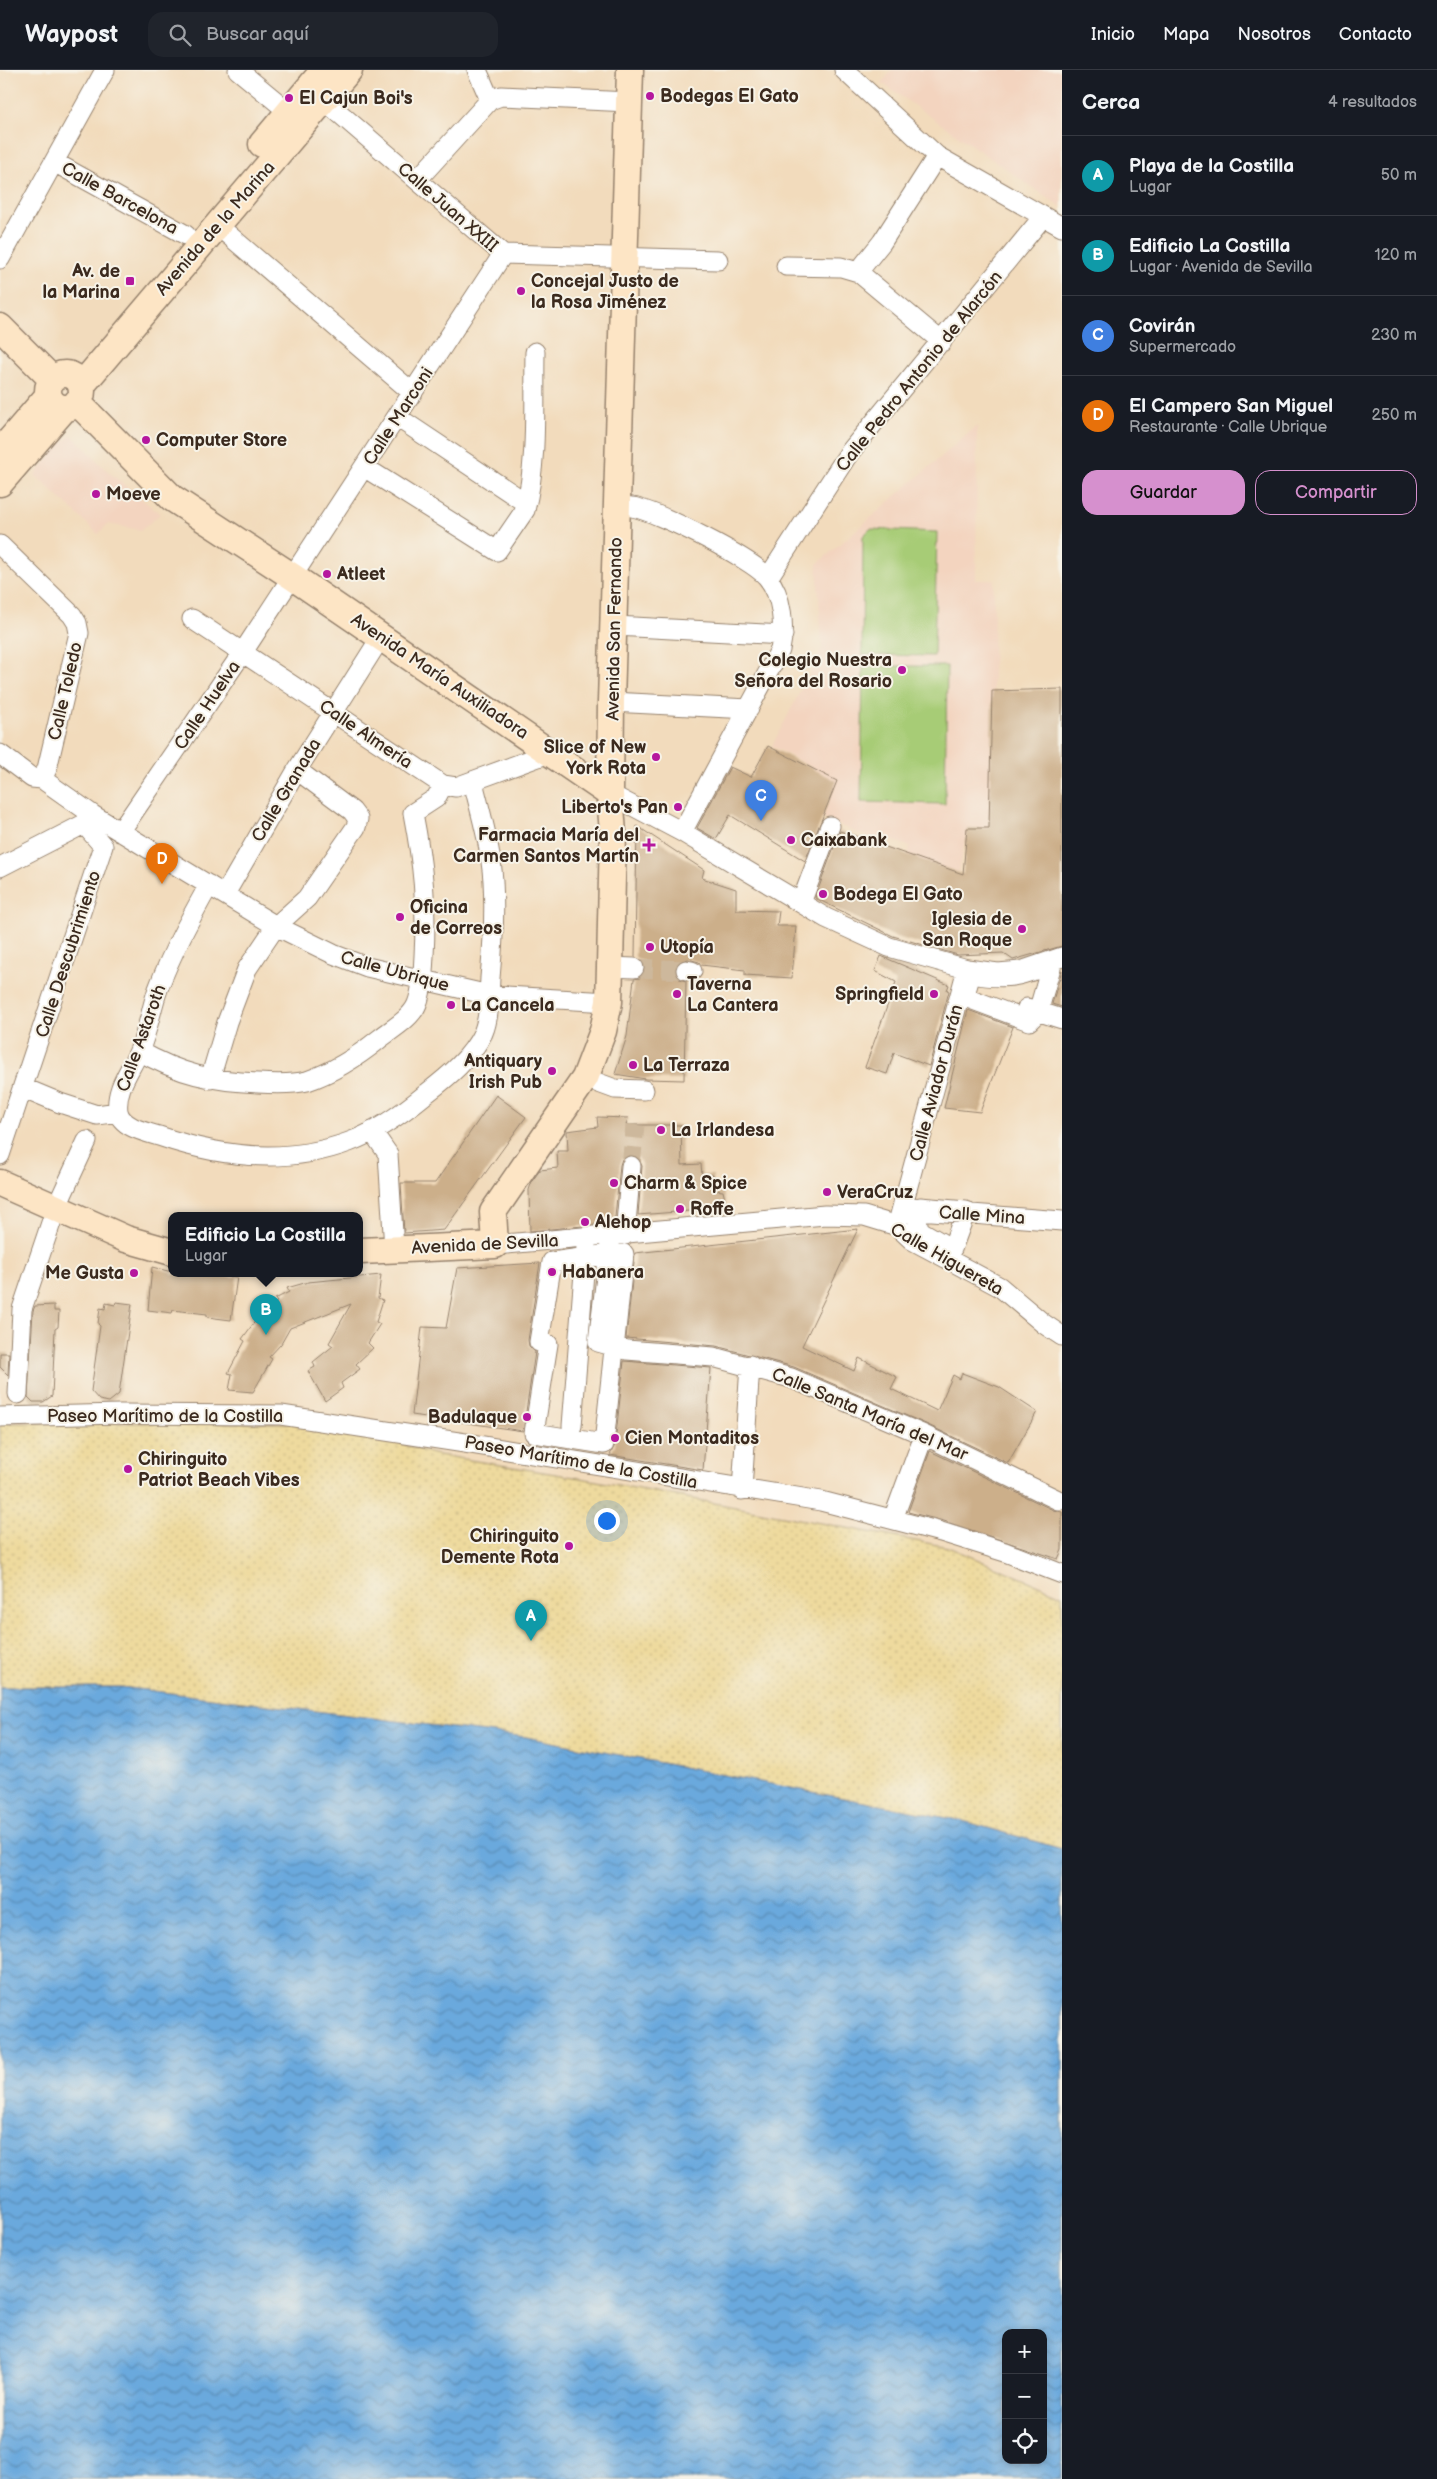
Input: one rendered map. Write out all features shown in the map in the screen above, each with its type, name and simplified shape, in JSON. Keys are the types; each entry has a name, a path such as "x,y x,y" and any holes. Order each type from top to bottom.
{"street":[{"path":"0,259 106,70"},
{"path":"238,70 289,112"},
{"name":"Avenida de la Marina","path":"0,483 65,391 186,235 324,70"},
{"name":"Avenida de la Marina","path":"0,452 65,391 217,225 349,70"},
{"path":"477,70 490,100"},
{"name":"Avenida San Fernando","path":"495,1245 494,1212 585,1078 603,1031 609,1002 622,968 610,794 611,702 615,626 630,70"},
{"path":"844,70 937,156 1042,218 1062,227"},
{"path":"417,180 490,100 501,96 629,102"},
{"name":"Calle Juan XXIII","path":"324,100 503,254 718,260"},
{"path":"858,272 882,242 937,156"},
{"name":"Calle Barcelona","path":"54,162 186,235"},
{"name":"Calle Pedro Antonio de Alarcón","path":"768,578 849,453 1042,218"},
{"path":"217,225 413,393"},
{"name":"Calle Marconi","path":"293,577 503,254"},
{"path":"786,266 841,267 858,272 942,342"},
{"name":"Avenida María Auxiliadora","path":"0,327 172,498 381,636 552,752 610,794 682,832 826,918 889,947 967,969 998,973 1020,971 1052,961"},
{"path":"364,467 497,551 524,510 527,497 532,469 535,352"},
{"path":"397,417 527,497"},
{"path":"617,506 633,507 692,531 748,561 768,578 780,603 783,634 780,650 682,832"},
{"name":"Calle Toledo","path":"0,545 78,623 79,633 47,769 42,778"},
{"name":"Calle Huelva","path":"120,832 293,577"},
{"name":"Calle Almería","path":"192,620 443,785"},
{"path":"615,626 783,634"},
{"name":"Calle Granada","path":"225,894 297,770 381,636"},
{"path":"611,702 749,709"},
{"path":"139,1051 163,1064 188,1074 210,1079 278,1084 305,1081 333,1071 368,1048 401,1022 416,1005 422,980 426,924 425,884 413,813 436,798 443,785 456,787 473,782 552,752"},
{"path":"0,754 32,778 42,778 88,820 0,867"},
{"path":"210,1079 227,1022 247,969 276,926 307,898 356,827 358,819 352,811 297,770"},
{"name":"Calle Astaroth","path":"209,885 178,941 158,990 139,1051 128,1070 119,1094 118,1112 124,1122 137,1129 190,1147 236,1154 283,1156 320,1150 351,1142 413,1105 447,1078 473,1051 484,1030 489,995 494,929 493,879 485,830 473,782"},
{"name":"Calle Ubrique","path":"88,820 120,832 276,926 333,954 367,967 489,995 609,1002"},
{"name":"Calle Descubrimiento","path":"24,1089 103,846 88,820"},
{"path":"801,903 830,826"},
{"path":"1052,961 1036,1011 1029,1021 968,998 964,994 964,988 971,974 1007,978 1034,972 1052,961"},
{"name":"Calle Aviador Durán","path":"897,1226 911,1206 967,969"},
{"path":"1036,1011 1062,1019"},
{"path":"585,1078 615,1088 644,1090"},
{"path":"0,1156 24,1089 60,1103 97,1114 118,1112"},
{"path":"372,1130 388,1154 394,1249"},
{"path":"18,1394 22,1309 56,1208 87,1141"},
{"path":"615,1242 585,1258 552,1262 539,1342 548,1344 534,1433 604,1444 624,1254 615,1242 631,1166"},
{"path":"0,1183 126,1238 168,1251"},
{"path":"911,1206 917,1218 919,1230 952,1249 966,1214"},
{"name":"Calle Mina","path":"911,1206 966,1214 1062,1221"},
{"name":"Calle Higuereta","path":"615,1242 826,1215 864,1216 897,1226 912,1240 1000,1287 1044,1324 1062,1336"},
{"path":"572,1426 586,1238"},
{"name":"Avenida de Sevilla","path":"363,1251 495,1245 586,1238 615,1242"},
{"name":"Calle Santa María del Mar","path":"614,1346 627,1350 713,1357 750,1365 791,1378 924,1435 1058,1500"},
{"path":"742,1490 750,1365"},
{"name":"Paseo Marítimo de la Costilla","path":"0,1417 120,1414 281,1415 558,1457 742,1490 820,1501 893,1519 1004,1552 1062,1574"},
{"path":"893,1519 924,1435"}],"shaded area":[{"path":"892,70 1062,70 1061,207 882,83"},
{"name":"Colegio Nuestra Señora del Rosario","path":"977,426 976,580 994,580 992,785 990,828 967,829 959,872 908,857 910,847 890,839 886,845 823,818 836,781 772,746 822,649 817,564"},
{"name":"Moeve","path":"72,435 105,469 160,514 141,530 108,524 98,534 35,475 61,443"}],"green space":[{"path":"870,529 937,532 934,656 862,655 863,536"},
{"path":"863,666 947,666 945,804 861,802"}],"sand":[{"path":"0,1423 292,1423 384,1438 433,1454 586,1479 948,1547 1062,1595 1062,1849 963,1821 526,1737 121,1687 0,1687"}],"water":[{"path":"0,1687 121,1687 526,1737 963,1821 1062,1849 1062,2479 0,2479"}],"building":[{"path":"1062,689 1062,946 1013,960 1003,953 958,955 893,936 815,898 840,831 963,874 967,828 989,828 992,691"},
{"path":"768,746 837,781 805,861 730,815 716,839 697,828 730,767 751,777"},
{"path":"637,826 704,870 702,878 736,889 736,910 779,911 777,926 796,926 792,978 745,975 745,970 701,965 699,962 688,959 677,963 676,974 679,979 686,981 684,1080 646,1079 615,1074 627,1036 634,979 640,978 645,969 644,962 635,957"},
{"path":"881,956 949,985 929,1066 894,1053 887,1074 865,1067 896,982 875,971"},
{"path":"1062,970 1062,1007 1052,1004"},
{"path":"968,1010 1013,1027 980,1112 944,1108"},
{"path":"496,1095 526,1117 444,1230 404,1233 401,1183 435,1183"},
{"path":"597,1117 628,1118 626,1125 681,1125 682,1165 701,1164 702,1175 713,1175 713,1190 723,1191 727,1208 638,1215 642,1166 638,1157 631,1155 622,1159 620,1165 615,1217 604,1224 530,1231 529,1190 532,1181 540,1170 558,1168 557,1151 568,1151 567,1131 598,1127"},
{"path":"858,1229 802,1346 854,1371 859,1358 897,1377 891,1389 937,1411 953,1375 960,1379 962,1373 999,1387 1037,1412 1008,1463 928,1425 794,1367 716,1346 626,1338 635,1253"},
{"path":"540,1263 528,1340 529,1346 535,1352 523,1431 412,1415 422,1327 446,1328 457,1268"},
{"path":"152,1267 168,1271 168,1277 237,1277 231,1320 207,1317 207,1314 173,1310 172,1313 148,1310"},
{"path":"381,1275 378,1298 383,1300 376,1322 380,1324 368,1343 373,1348 356,1364 360,1369 341,1383 343,1388 325,1401 308,1371 315,1367 313,1362 333,1346 329,1343 351,1304 290,1328 281,1344 269,1357 272,1359 253,1392 229,1390 232,1374 228,1373 245,1341 242,1339 262,1312 277,1302 275,1299 289,1292 287,1288 308,1282"},
{"path":"116,1302 132,1304 119,1394 109,1402 99,1400 91,1391 100,1326 98,1324 100,1308 105,1309 106,1303 115,1305"},
{"path":"54,1305 54,1311 59,1311 58,1327 55,1329 52,1396 43,1402 33,1402 28,1397 33,1311 35,1306"},
{"path":"0,1353 9,1353 8,1375 0,1367"},
{"path":"624,1361 711,1368 703,1470 610,1455 615,1445"},
{"path":"930,1451 1053,1510 1062,1512 1062,1550 1058,1559 944,1521 908,1512"}],"tunnel":[{"path":"634,968 686,970"},
{"path":"631,1166 635,1125"}],"place":[{"name":"Bodegas El Gato","path":"650,96"},
{"name":"El Cajun Boi's","path":"289,98"},
{"name":"Av. de la Marina","path":"130,281"},
{"name":"Concejal Justo de la Rosa Jiménez","path":"521,291"},
{"name":"Computer Store","path":"146,440"},
{"name":"Moeve","path":"96,494"},
{"name":"Atleet","path":"327,574"},
{"name":"Colegio Nuestra Señora del Rosario","path":"902,670"},
{"name":"Slice of New York Rota","path":"656,757"},
{"name":"Liberto's Pan","path":"678,807"},
{"name":"Covirán","path":"761,821"},
{"name":"Caixabank","path":"791,840"},
{"name":"Farmacia María del Carmen Santos Martín","path":"649,845"},
{"name":"El Campero San Miguel","path":"162,884"},
{"name":"Bodega El Gato","path":"823,894"},
{"name":"Oficina de Correos","path":"400,917"},
{"name":"Iglesia de San Roque","path":"1022,929"},
{"name":"Utopía","path":"650,947"},
{"name":"Taverna La Cantera","path":"677,994"},
{"name":"Springfield","path":"934,994"},
{"name":"La Cancela","path":"451,1005"},
{"name":"La Terraza","path":"633,1065"},
{"name":"Antiquary Irish Pub","path":"552,1071"},
{"name":"La Irlandesa","path":"661,1130"},
{"name":"Charm & Spice","path":"614,1183"},
{"name":"VeraCruz","path":"827,1192"},
{"name":"Roffe","path":"680,1209"},
{"name":"Alehop","path":"585,1222"},
{"name":"Habanera","path":"552,1272"},
{"name":"Me Gusta","path":"134,1273"},
{"name":"Edificio La Costilla","path":"266,1335"},
{"name":"Badulaque","path":"527,1417"},
{"name":"Cien Montaditos","path":"615,1438"},
{"name":"Chiringuito Patriot Beach Vibes","path":"128,1469"},
{"name":"Chiringuito Demente Rota","path":"569,1546"},
{"name":"Playa de la Costilla","path":"531,1641"}]}
